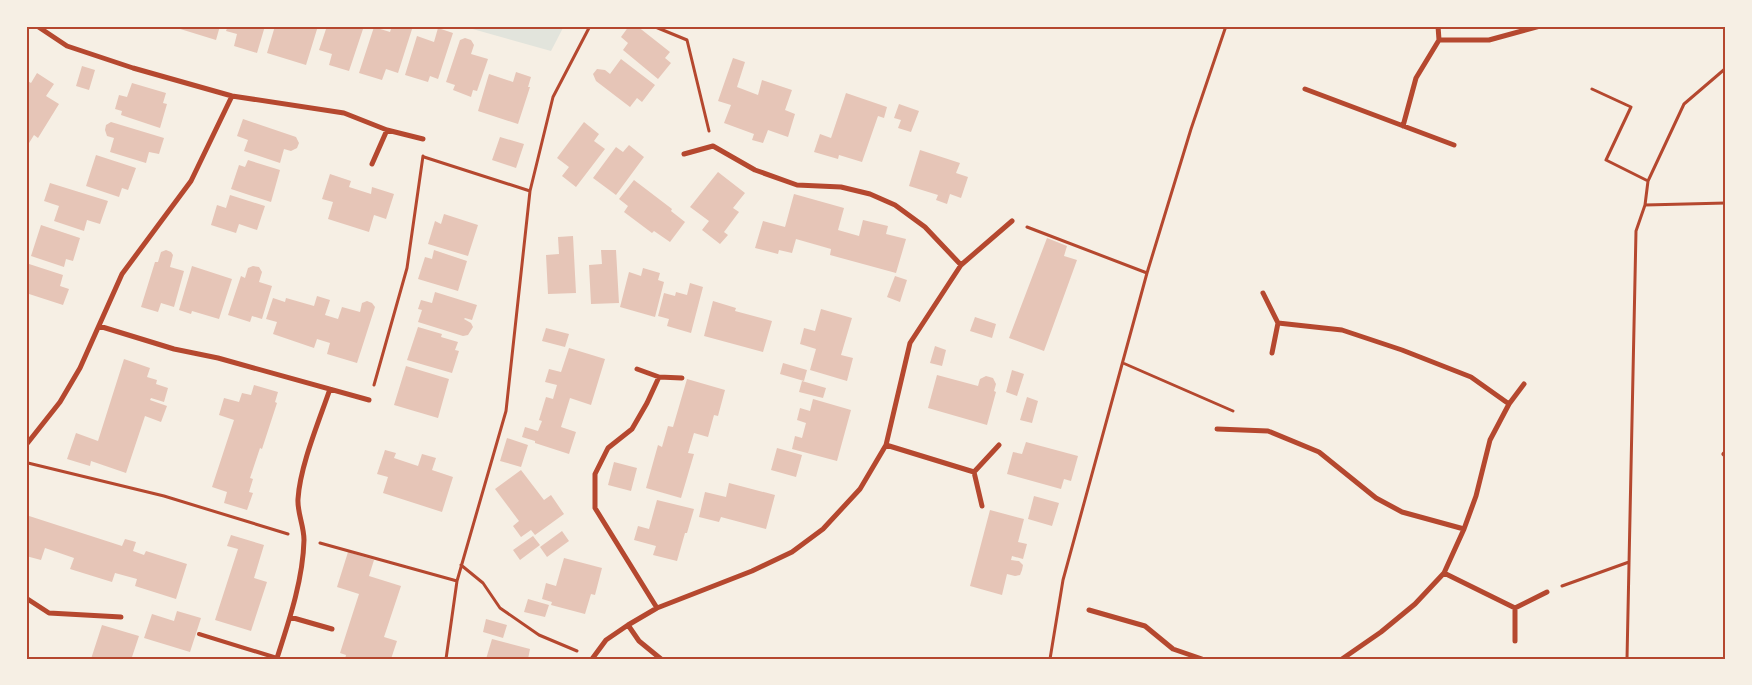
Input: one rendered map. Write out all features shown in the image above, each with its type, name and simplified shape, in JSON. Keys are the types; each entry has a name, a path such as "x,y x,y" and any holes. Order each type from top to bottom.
{"street":[{"path":"37,26 67,46 134,68 232,96 344,113 387,130 423,139"},
{"path":"1403,126 1416,78 1439,40 1438,26"},
{"path":"1439,40 1489,40 1540,26"},
{"path":"1304,89 1454,145"},
{"path":"26,445 60,402 80,368 122,274 190,181 232,96"},
{"path":"372,164 387,130"},
{"path":"684,154 713,146 755,170 797,185 841,186 870,194 894,205 925,227 961,265"},
{"path":"592,658 606,640 657,608 752,571 792,552 824,528 860,489 886,444 910,342 961,265 1012,221"},
{"path":"1263,293 1278,323 1272,353"},
{"path":"1278,323 1342,330 1402,350 1471,377 1509,404"},
{"path":"99,326 174,349 218,358 369,400"},
{"path":"637,368 659,377 682,378"},
{"path":"657,608 595,508 595,474 608,448 632,429 647,404 659,377"},
{"path":"1342,659 1381,632 1414,604 1444,573 1464,529 1476,496 1490,440 1509,404 1524,384"},
{"path":"277,658 290,617 301,568 304,539 298,500 302,474 330,389"},
{"path":"1217,429 1268,431 1319,452 1376,498 1402,512 1464,529"},
{"path":"886,444 974,472"},
{"path":"974,472 999,445"},
{"path":"974,472 982,506"},
{"path":"1444,573 1515,608"},
{"path":"1515,608 1547,592"},
{"path":"26,598 49,613 121,617"},
{"path":"1515,608 1516,641"},
{"path":"1089,610 1145,626 1173,649 1202,659"},
{"path":"290,617 332,629"},
{"path":"628,625 639,641 661,659"}],"lane":[{"path":"199,634 277,658"}],"path":[{"path":"446,659 457,581 506,411 530,192 552,97 590,26"},
{"path":"654,26 687,40 713,146"},
{"path":"1050,659 1063,580 1147,273 1191,129 1226,26"},
{"path":"1627,659 1636,231 1645,205 1648,181 1684,104 1726,68"},
{"path":"1592,89 1631,107 1606,160 1648,181"},
{"path":"369,400 406,268 423,156 423,139"},
{"path":"423,156 530,192"},
{"path":"1645,205 1726,203"},
{"path":"1012,221 1147,273"},
{"path":"26,462 164,496 304,539 457,581"},
{"path":"1547,592 1629,562"},
{"path":"461,565 483,583 500,608 539,635 592,658"}],"shaded area":[{"path":"462,26 564,26 551,51"}],"building":[{"path":"177,26 220,26 216,40 177,28"},
{"path":"228,26 265,26 257,53 234,46 237,34 226,31"},
{"path":"275,26 318,26 306,65 267,53"},
{"path":"327,26 364,26 349,71 329,65 332,54 319,50"},
{"path":"392,26 413,26 398,73 386,69 382,80 359,73 374,27 390,32"},
{"path":"629,26 637,26 670,52 665,58 671,63 658,79 623,50 628,43 621,37"},
{"path":"438,28 453,33 438,79 430,76 428,82 405,75 417,36 434,42"},
{"path":"465,38 471,40 474,45 471,54 488,59 477,91 473,90 471,97 453,90 455,85 446,82 460,40"},
{"path":"733,58 745,62 737,87 758,95 762,80 792,90 785,110 795,114 788,137 768,130 763,143 752,140 754,134 724,123 731,105 718,101"},
{"path":"621,59 655,85 642,102 637,98 630,107 596,81 593,74 597,69 605,70 610,74"},
{"path":"82,66 95,70 89,90 76,86"},
{"path":"516,72 531,77 528,87 530,87 518,124 478,111 489,74 513,82"},
{"path":"37,73 54,84 46,96 59,104 38,138 34,135 26,148 26,80 31,83"},
{"path":"132,83 166,93 163,103 167,104 160,128 121,115 122,111 115,109 119,95 127,97"},
{"path":"846,93 887,107 884,118 878,116 862,162 839,155 838,159 814,152 820,134 831,138"},
{"path":"899,104 919,111 911,132 898,128 901,120 894,118"},
{"path":"243,119 296,137 299,143 297,148 291,151 284,149 280,163 244,151 248,140 237,136"},
{"path":"111,122 164,138 159,154 149,152 146,163 110,152 114,138 107,136 105,130 106,125"},
{"path":"584,122 599,134 594,141 605,149 576,187 562,176 569,167 557,158"},
{"path":"500,137 524,144 516,168 492,160"},
{"path":"629,145 644,157 616,195 593,178 616,147 623,152"},
{"path":"920,150 960,163 956,173 968,177 961,198 950,194 947,204 936,200 938,195 909,186"},
{"path":"96,155 136,168 128,190 122,188 119,197 86,186"},
{"path":"248,160 280,170 271,202 231,189 239,165 245,167"},
{"path":"718,172 745,193 733,208 739,212 724,232 728,235 720,244 702,230 709,221 690,207"},
{"path":"330,174 351,181 349,187 371,194 372,187 394,194 386,219 374,215 369,232 328,219 333,202 322,199"},
{"path":"634,180 672,209 671,211 685,222 670,242 654,231 652,233 624,212 628,206 619,199"},
{"path":"50,183 108,201 100,224 87,220 84,231 54,221 59,206 44,201"},
{"path":"794,194 844,208 838,230 859,236 863,220 888,226 886,234 906,239 896,273 830,255 831,249 796,239 792,253 779,250 778,254 755,248 763,221 785,227"},
{"path":"230,195 265,206 257,230 239,224 236,233 211,225 217,205 226,208"},
{"path":"444,214 478,225 468,256 428,244 435,221 441,224"},
{"path":"41,225 80,238 73,261 66,259 64,267 31,256"},
{"path":"573,236 576,293 548,294 546,255 559,254 558,237"},
{"path":"1047,238 1067,246 1064,256 1077,260 1044,351 1009,338"},
{"path":"166,250 173,255 170,267 184,271 174,307 161,303 158,312 141,307 155,262 158,262 161,252"},
{"path":"434,250 467,261 458,291 418,279 425,257 432,259"},
{"path":"601,250 616,250 619,303 591,304 589,265 602,264"},
{"path":"26,263 63,275 60,286 69,289 63,305 26,293"},
{"path":"192,266 232,279 219,319 192,311 191,314 179,310"},
{"path":"253,266 259,267 262,272 259,282 272,286 262,319 252,316 250,322 228,315 241,276 245,278 248,268"},
{"path":"643,268 660,273 658,280 664,282 655,317 620,307 629,272 641,276"},
{"path":"895,276 907,280 900,302 887,297"},
{"path":"690,283 703,287 691,333 667,326 669,319 658,316 664,293 675,296 676,292 687,295"},
{"path":"435,292 477,305 472,320 464,319 471,323 473,327 468,335 463,336 418,322 422,310 418,309 421,300 432,303"},
{"path":"317,296 330,300 325,315 338,319 342,307 360,312 362,303 367,301 375,307 357,363 327,354 330,343 317,339 314,348 273,334 277,322 266,319 273,298 285,302 286,298 314,306"},
{"path":"713,301 736,308 735,311 772,321 763,352 704,336"},
{"path":"821,309 852,318 841,355 853,358 847,381 810,370 816,349 800,344 804,328 815,331"},
{"path":"975,317 996,324 992,338 970,331"},
{"path":"418,327 442,334 441,337 458,342 455,350 459,351 452,373 407,360"},
{"path":"546,328 569,334 565,347 542,341"},
{"path":"935,346 946,350 942,366 930,363"},
{"path":"569,348 605,359 591,405 570,398 561,427 576,432 569,454 522,437 525,427 538,431 542,421 539,420 546,397 553,399 557,385 545,382 549,369 561,372"},
{"path":"124,359 150,368 147,377 157,380 156,384 168,388 164,402 151,398 150,400 167,406 161,422 145,416 126,473 91,461 90,466 67,459 76,433 98,441"},
{"path":"783,363 807,370 804,381 780,374"},
{"path":"406,366 449,379 438,418 394,405"},
{"path":"1012,370 1024,374 1017,396 1006,392"},
{"path":"937,375 978,386 980,379 986,376 993,378 996,384 994,391 996,392 987,425 928,408"},
{"path":"687,379 725,390 718,416 714,415 708,437 694,433 688,453 694,454 681,498 646,488 658,445 662,447 668,426 673,427"},
{"path":"802,381 826,388 823,398 799,392"},
{"path":"254,385 278,392 275,402 277,403 250,478 253,479 249,492 253,493 247,510 224,503 227,492 212,487 234,420 219,415 224,398 239,402 242,393 251,395"},
{"path":"1027,397 1038,401 1032,423 1020,420"},
{"path":"813,399 851,410 837,461 792,449 795,436 802,438 806,423 797,420 800,408 810,411"},
{"path":"507,438 528,445 521,467 500,461"},
{"path":"1026,442 1078,456 1071,481 1064,479 1061,489 1007,474 1013,452 1022,454"},
{"path":"777,448 802,455 796,477 771,470"},
{"path":"385,450 396,453 394,458 418,466 422,454 436,458 432,470 453,477 442,512 383,493 388,477 377,474"},
{"path":"614,462 637,468 631,491 608,485"},
{"path":"521,470 544,500 551,495 564,514 535,535 531,530 521,537 513,526 519,521 495,489"},
{"path":"729,483 775,495 766,529 721,517 719,522 699,517 705,492 726,497"},
{"path":"1034,496 1059,503 1052,526 1028,519"},
{"path":"657,500 694,509 677,561 653,555 656,546 634,540 638,526 649,529"},
{"path":"990,510 1024,519 1018,542 1027,544 1023,559 1012,556 1011,560 1019,561 1023,565 1022,570 1020,575 1007,574 1002,595 970,586"},
{"path":"26,515 122,546 125,539 136,542 133,551 144,555 146,551 187,564 176,599 135,586 137,579 115,573 112,582 70,569 74,558 45,548 41,560 26,556"},
{"path":"562,531 569,541 547,557 540,547"},
{"path":"231,535 264,545 254,578 267,582 251,631 215,620 238,549 227,546"},
{"path":"533,536 540,545 520,560 513,550"},
{"path":"348,552 374,560 369,576 401,586 384,637 397,641 391,659 345,659 346,655 340,653 359,594 337,587"},
{"path":"564,558 602,568 595,595 591,594 585,614 551,605 552,602 542,599 546,583 556,586"},
{"path":"528,599 549,605 545,617 524,612"},
{"path":"177,611 201,618 190,652 144,638 152,614 174,621"},
{"path":"486,619 507,625 503,638 483,632"},
{"path":"102,625 139,636 132,657 138,659 91,659"},
{"path":"492,639 530,649 528,659 486,659"}]}
